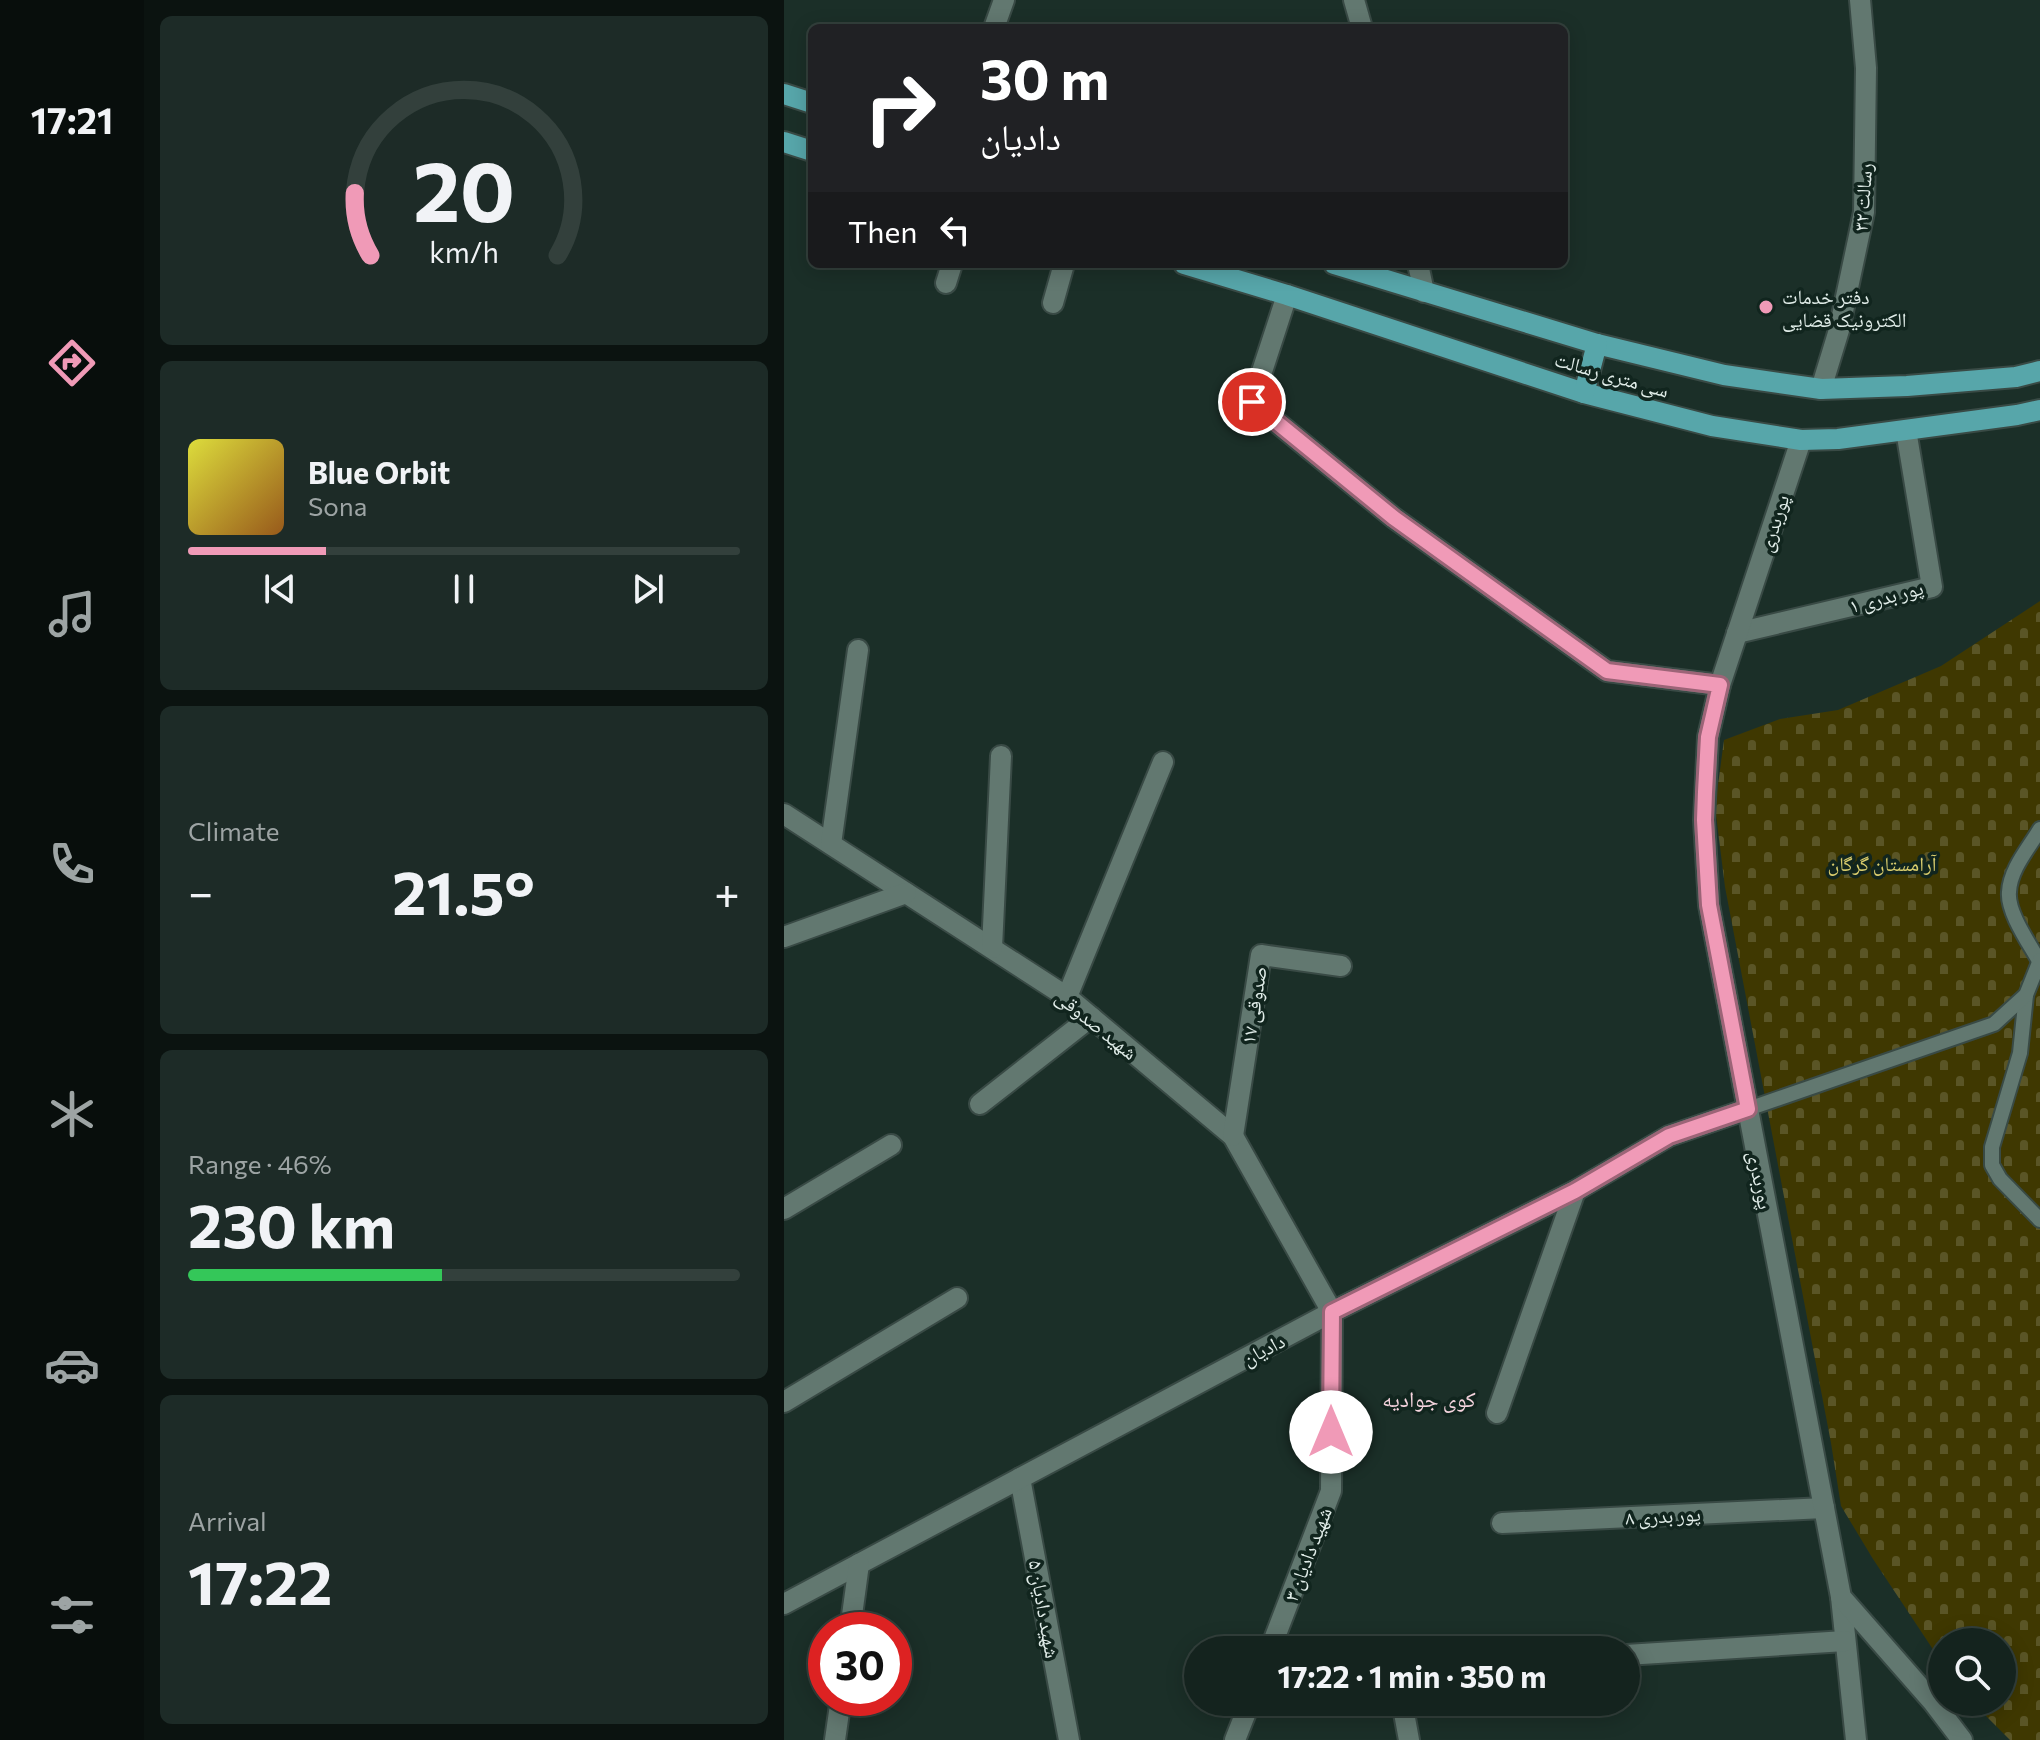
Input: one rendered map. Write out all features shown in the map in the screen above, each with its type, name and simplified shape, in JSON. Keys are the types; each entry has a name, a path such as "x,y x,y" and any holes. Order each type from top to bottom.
{"main road":[{"path":"784,94 808,102"},
{"path":"784,142 808,150"},
{"name":"سی متری رسالت","path":"1197,268 1584,393 1712,426 1801,440 1838,439 2040,410"},
{"name":"سی متری رسالت","path":"1347,268 1597,344 1724,375 1821,389 1907,386 2016,377 2040,371"},
{"path":"1584,393 1597,344"}],"street":[{"path":"995,24 1004,0"},
{"path":"1354,0 1361,24"},
{"name":"۳۲ رسالت","path":"1821,389 1839,330 1864,212 1866,68 1860,0"},
{"path":"1053,303 1063,268"},
{"path":"1419,268 1424,292"},
{"path":"1287,295 1252,402 1394,518 1607,671 1720,685"},
{"name":"پور بدری ۱","path":"1737,633 1932,587 1906,430"},
{"name":"پوربدری","path":"1801,440 1720,685 1708,737 1704,820 1709,905 1841,1597 1856,1740"},
{"path":"831,844 858,650"},
{"path":"992,948 1001,756"},
{"path":"1067,997 1163,762"},
{"name":"شهید صدوقی","path":"784,814 1067,997 1233,1136 1332,1312"},
{"path":"784,937 906,893"},
{"name":"۱۷ صدوقی","path":"1233,1136 1261,955 1341,966"},
{"path":"980,1104 1091,1017"},
{"name":"دادیان","path":"784,1604 1332,1312 1575,1191 1669,1136 1748,1109"},
{"path":"784,1209 891,1145"},
{"path":"1497,1413 1575,1191"},
{"path":"784,1402 957,1298"},
{"name":"۳ شهید دادیان","path":"1275,1636 1331,1491 1332,1312"},
{"name":"۵ شهید دادیان","path":"1020,1478 1069,1740"},
{"name":"پور بدری ۸","path":"1502,1523 1824,1508"},
{"path":"852,1612 859,1564"},
{"path":"1841,1597 1933,1702 1962,1740"},
{"path":"1640,1654 1845,1641"},
{"path":"835,1740 838,1716"},
{"path":"1235,1740 1244,1716"},
{"path":"1405,1716 1409,1740"}],"lane":[{"path":"2040,829 2015,870 2009,892 2011,909 2039,961 2026,995 2020,1053 1992,1147 1992,1165 2000,1179 2040,1220"},
{"path":"1748,1109 1994,1024 2026,995"}],"green space":[{"name":"آرامستان گرگان","path":"2040,601 2040,1740 2010,1740 1986,1716 2016,1716 2016,1628 1928,1628 1928,1642 1841,1506 1725,887 1715,807 1724,740 1780,719 1838,710 1941,666"}],"place":[{"name":"دفتر خدمات الکترونیک قضایی","path":"1766,307"}],"district":[{"name":"کوی جوادیه","path":"1429,1398"}],"route":[{"path":"1252,402 1394,518 1607,671 1720,685 1708,737 1705,792 1709,905 1748,1109 1669,1136 1575,1191 1332,1312 1331,1432"}]}
